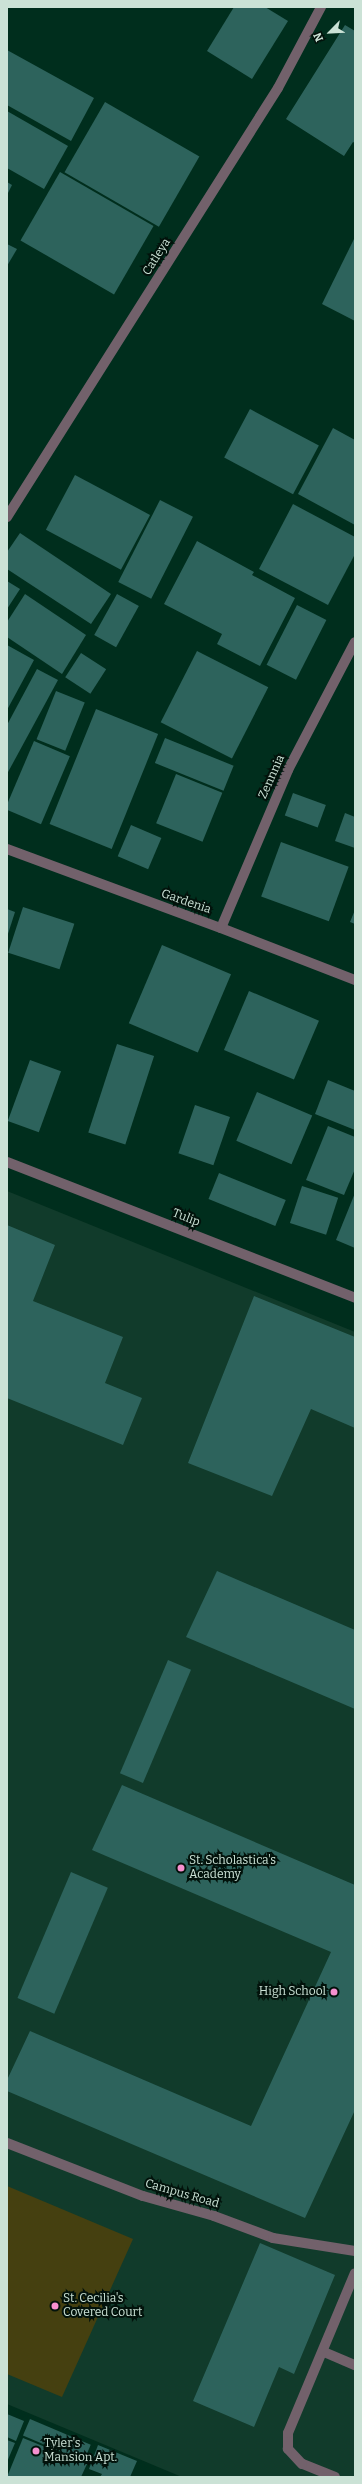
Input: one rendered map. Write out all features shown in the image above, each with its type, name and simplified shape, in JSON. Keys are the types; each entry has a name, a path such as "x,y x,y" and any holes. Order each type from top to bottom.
{"street":[{"name":"Catleya","path":"7,516 278,88 321,7"},
{"name":"Zennnia","path":"222,928 288,770 355,642"},
{"name":"Gardenia","path":"7,849 222,928 355,980"},
{"name":"Tulip","path":"7,1162 355,1298"},
{"name":"Campus Road","path":"7,2143 143,2196 214,2216 273,2238 355,2251"},
{"path":"335,2477 302,2464 288,2449 288,2433 324,2352 355,2274"},
{"path":"324,2352 355,2365"}],"shaded area":[{"name":"St. Scholastica's Academy","path":"7,1191 355,1332 355,2477 182,2477 7,2404"},
{"name":"St. Cecilia's Covered Court","path":"7,2186 133,2239 62,2397 7,2374"}],"building":[{"path":"234,7 265,7 288,21 252,79 207,51"},
{"path":"345,25 355,31 355,143 353,142 344,156 286,119"},
{"path":"7,50 94,98 71,141 7,105"},
{"path":"105,102 199,156 159,227 65,172"},
{"path":"7,111 68,146 44,189 7,168"},
{"path":"60,172 154,226 114,294 20,240"},
{"path":"7,182 12,185 7,195"},
{"path":"355,237 355,321 322,304"},
{"path":"7,244 17,249 7,266"},
{"path":"250,409 319,446 293,494 224,458"},
{"path":"333,428 355,440 355,525 298,494"},
{"path":"75,475 150,515 121,570 46,530"},
{"path":"160,500 193,517 151,599 118,582"},
{"path":"293,504 355,537 355,554 328,605 259,569"},
{"path":"20,533 111,594 91,624 7,569 7,552"},
{"path":"197,541 254,572 252,575 295,598 260,666 217,644 222,634 164,604"},
{"path":"7,581 20,589 7,609"},
{"path":"25,594 86,635 62,674 7,637 7,622"},
{"path":"117,594 139,606 116,647 94,635"},
{"path":"297,605 326,620 296,680 267,665"},
{"path":"7,645 34,660 7,710"},
{"path":"197,651 268,687 232,759 161,722"},
{"path":"81,653 106,669 90,694 65,677"},
{"path":"37,669 58,680 7,774 7,725"},
{"path":"56,691 85,703 65,751 37,739"},
{"path":"96,709 158,734 112,849 50,824"},
{"path":"165,738 234,766 223,791 155,763"},
{"path":"34,741 70,756 41,824 7,810 7,805"},
{"path":"176,774 222,793 203,842 156,823"},
{"path":"293,793 326,805 318,828 285,816"},
{"path":"345,813 355,817 355,848 335,841"},
{"path":"131,825 161,838 148,869 118,856"},
{"path":"281,842 349,867 329,921 261,897"},
{"path":"23,907 74,924 60,969 8,953"},
{"path":"7,909 15,912 7,937"},
{"path":"355,910 355,924 350,922"},
{"path":"162,945 231,974 198,1053 129,1023"},
{"path":"249,991 319,1021 294,1080 224,1050"},
{"path":"117,1044 154,1056 125,1144 88,1132"},
{"path":"30,1060 61,1071 39,1132 8,1121"},
{"path":"328,1080 355,1091 355,1130 315,1114"},
{"path":"257,1092 312,1115 292,1164 236,1141"},
{"path":"195,1105 230,1117 213,1165 178,1153"},
{"path":"328,1126 355,1137 355,1169 344,1195 306,1180"},
{"path":"219,1173 286,1200 275,1226 209,1199"},
{"path":"302,1186 338,1198 326,1235 290,1223"},
{"path":"355,1193 355,1248 336,1240"},
{"path":"7,1225 55,1245 33,1301 123,1337 105,1383 142,1398 123,1445 7,1398"},
{"path":"254,1296 355,1337 355,1428 311,1409 272,1496 188,1463"},
{"path":"217,1571 355,1630 355,1709 186,1637"},
{"path":"168,1660 191,1670 143,1783 120,1773"},
{"name":"High School","path":"122,1785 355,1885 355,2110 305,2218 7,2091 7,2080 30,2031 251,2126 331,1952 92,1850"},
{"path":"71,1872 108,1888 54,2014 17,1998"},
{"path":"260,2243 335,2275 294,2374 279,2367 254,2427 193,2401"},
{"path":"7,2414 24,2421 16,2441 7,2437"},
{"path":"30,2419 91,2445 84,2461 23,2436"},
{"name":"Tyler's Mansion Apt.","path":"23,2438 87,2464 81,2477 7,2477"},
{"path":"7,2440 15,2443 7,2462"},
{"path":"98,2445 137,2461 130,2477 100,2477 102,2474 89,2469"}],"place":[{"name":"St. Scholastica's Academy","path":"181,1868"},
{"name":"High School","path":"334,1992"},
{"name":"St. Cecilia's Covered Court","path":"55,2306"},
{"name":"Tyler's Mansion Apt.","path":"36,2451"}]}
